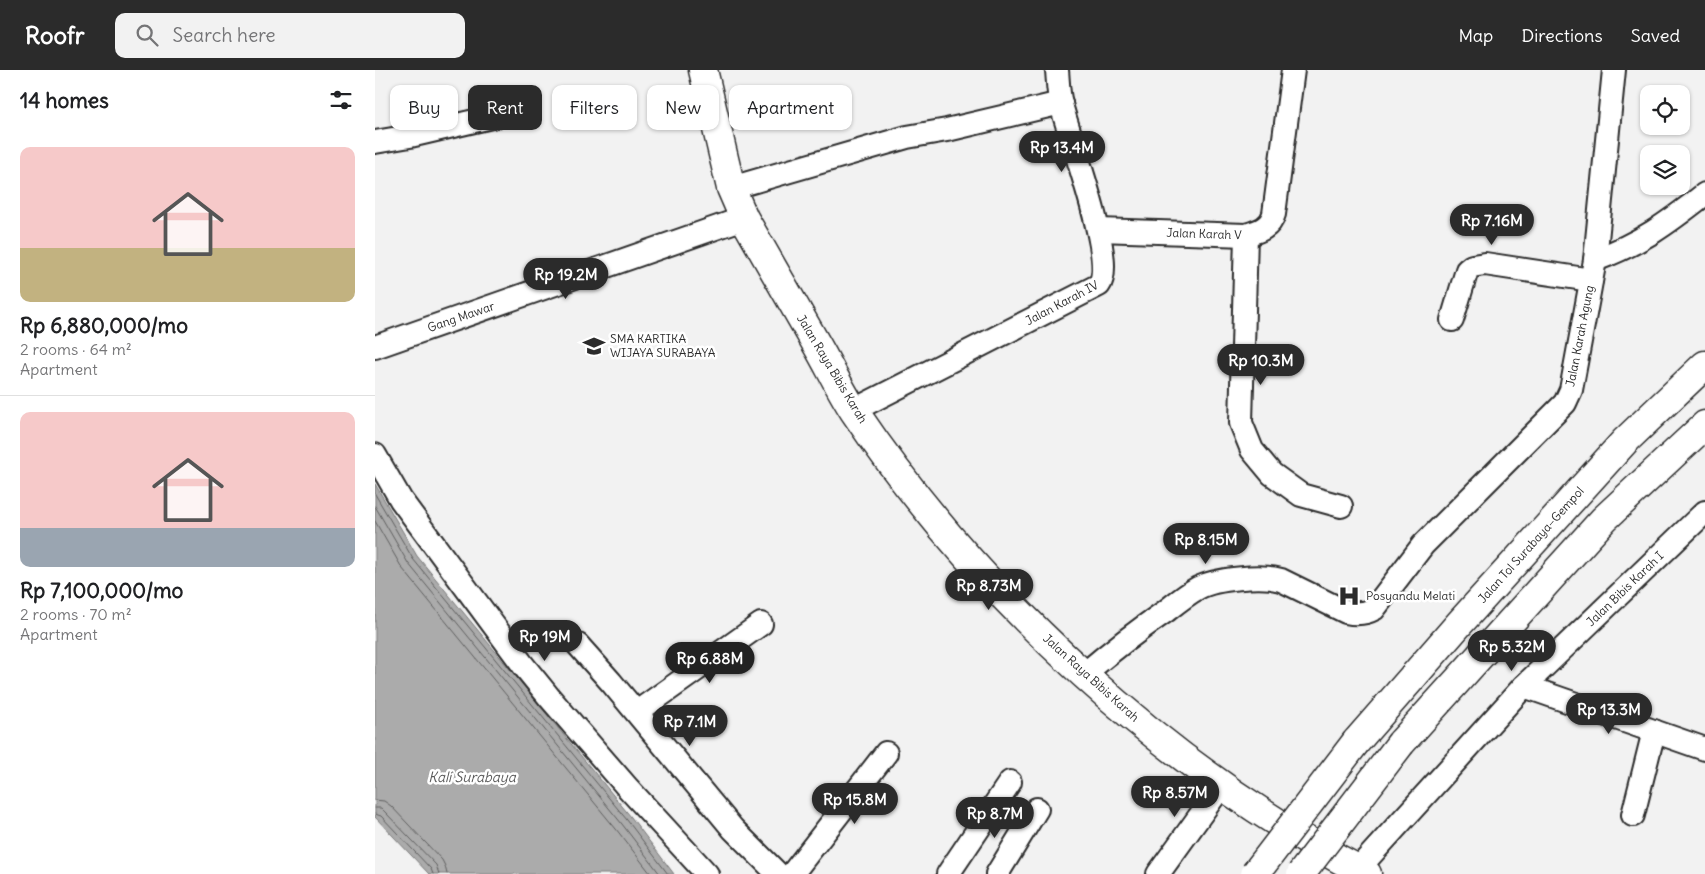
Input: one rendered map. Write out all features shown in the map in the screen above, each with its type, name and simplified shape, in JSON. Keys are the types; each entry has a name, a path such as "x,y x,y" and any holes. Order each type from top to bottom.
{"main road":[{"name":"Jalan Raya Bibis Karah","path":"703,70 731,188 744,218 853,410 929,512 1000,593 1083,674 1167,744 1222,785 1289,829 1363,872"},
{"name":"Jalan Tol Surabaya–Gempol","path":"1255,874 1356,742 1459,624 1625,441 1705,365"},
{"path":"1301,874 1401,743 1605,519 1705,424"}],"street":[{"name":"Jalan Karah IV","path":"853,410 1099,286 1103,280 1104,272 1099,230 1061,103 1057,70"},
{"name":"Jalan Karah V","path":"1099,230 1246,235 1264,228 1272,221 1293,70"},
{"name":"Jalan Karah Agung","path":"1083,674 1135,633 1192,592 1209,584 1254,577 1273,577 1346,612 1356,614 1374,608 1423,545 1565,403 1571,390 1593,270 1617,74"},
{"path":"731,188 907,137 947,130 1061,103"},
{"path":"375,142 468,122"},
{"path":"1452,320 1467,270 1472,266 1485,264 1593,270 1621,251 1643,240 1705,194"},
{"name":"Gang Mawar","path":"375,346 744,218"},
{"path":"1246,235 1241,423 1252,450 1272,474 1301,495 1341,506"},
{"path":"375,455 412,516 533,678 627,787 707,874"},
{"name":"Jalan Bibis Karah I","path":"1363,872 1524,686 1705,512"},
{"path":"637,712 761,624"},
{"path":"578,645 637,712 733,829 778,874"},
{"path":"1524,686 1705,749"},
{"path":"1633,816 1654,731"},
{"path":"792,874 886,753"},
{"path":"948,874 1010,782"},
{"path":"1158,874 1222,785"},
{"path":"997,874 1037,809"}],"water":[{"name":"Kali Surabaya","path":"375,484 417,556 631,817 674,874 429,874 375,817"}],"place":[{"name":"SMA KARTIKA WIJAYA SURABAYA","path":"594,346"},
{"name":"Posyandu Melati","path":"1349,596"}]}
